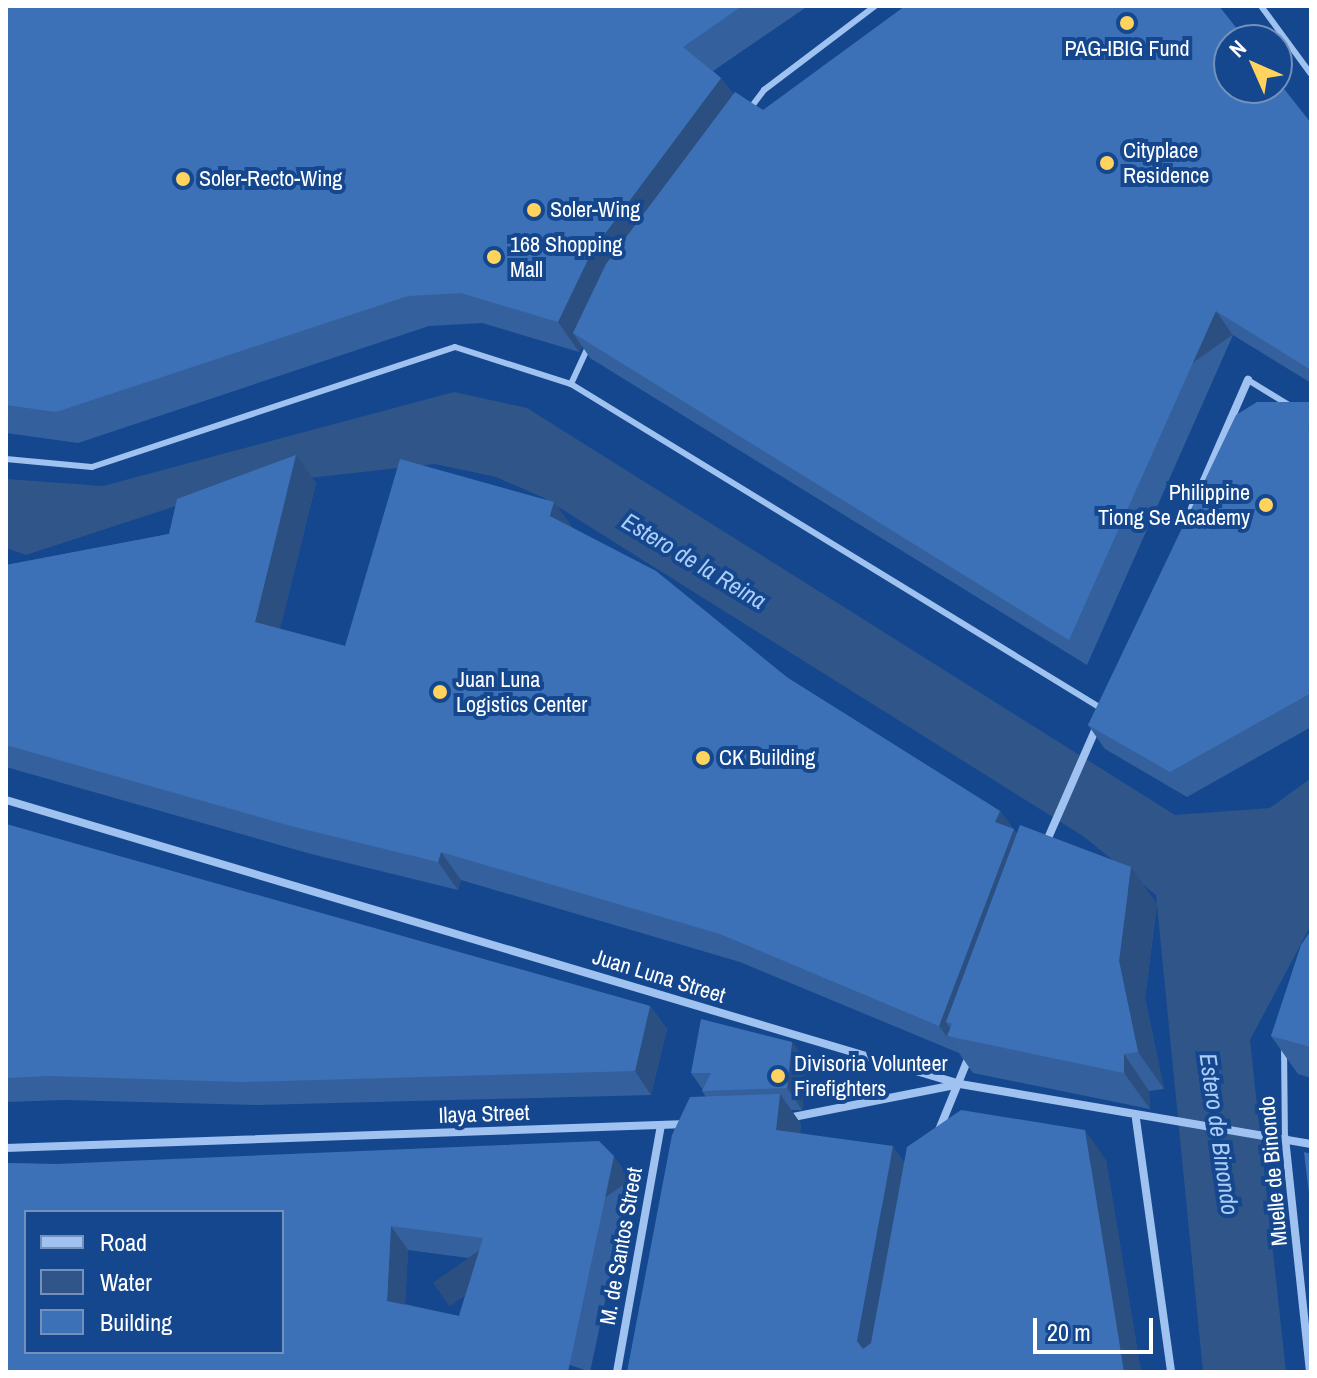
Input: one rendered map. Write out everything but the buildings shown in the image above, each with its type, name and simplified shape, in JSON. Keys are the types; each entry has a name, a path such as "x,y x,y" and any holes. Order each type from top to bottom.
{"street":[{"path":"1185,523 1248,380"},
{"path":"1042,853 1110,696"},
{"name":"Juan Luna Street","path":"6,800 960,1084 1140,1120 1311,1144"},
{"path":"935,1139 975,1041"},
{"path":"776,1119 822,1116 960,1084"},
{"path":"1140,1120 1171,1372"},
{"name":"Ilaya Street","path":"6,1148 702,1123"},
{"name":"M. de Santos Street","path":"617,1372 661,1126"},
{"name":"Muelle de Binondo","path":"1285,1138 1310,1372"}],"lane":[{"path":"746,114 764,90 875,6"},
{"path":"1261,6 1308,63 1311,74"},
{"path":"571,384 594,334"},
{"path":"6,459 92,467 455,347 571,384 1104,710"},
{"path":"1248,380 1298,411"},
{"name":"Muelle de Binondo","path":"1285,1138 1287,1028"}],"water":[{"path":"454,392 527,408 1175,815 1270,808 1311,778 1311,925 1250,1040 1286,1372 1203,1372 1156,895 1083,836 544,498 496,477 435,464 237,486 26,555 6,548 6,479 103,486"}],"place":[{"name":"PAG-IBIG Fund","path":"1127,23"},
{"name":"Cityplace Residence","path":"1107,163"},
{"name":"Soler-Recto-Wing","path":"183,179"},
{"name":"Soler-Wing","path":"534,210"},
{"name":"168 Shopping Mall","path":"494,257"},
{"name":"Philippine Tiong Se Academy","path":"1266,505"},
{"name":"Juan Luna Logistics Center","path":"440,692"},
{"name":"CK Building","path":"703,758"},
{"name":"Divisoria Volunteer Firefighters","path":"778,1076"}],"water label":[{"name":"Estero de la Reina","path":"694,561"},
{"name":"Estero de Binondo","path":"1219,1134"}]}
